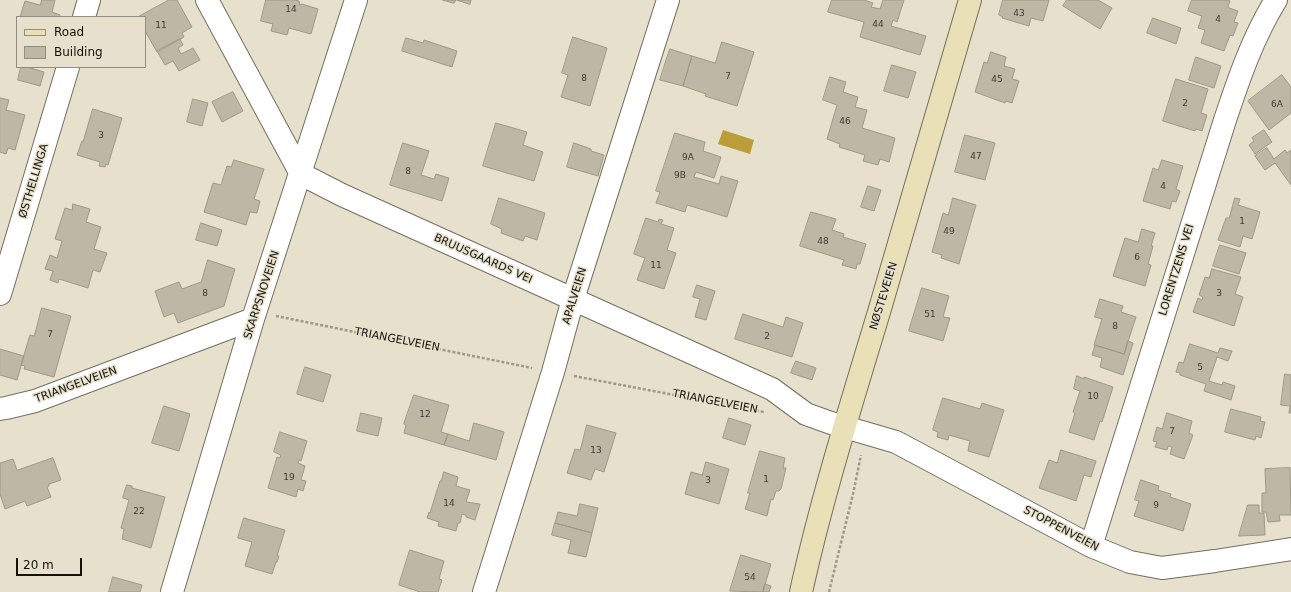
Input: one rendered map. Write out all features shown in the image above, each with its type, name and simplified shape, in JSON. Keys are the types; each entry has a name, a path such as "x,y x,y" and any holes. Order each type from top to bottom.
{"main road":[{"name":"NØSTEVEIEN","path":"801,592 844,427 922,168 970,0"}],"street":[{"path":"84,16 90,0"},
{"path":"207,0 301,174"},
{"name":"SKARPSNOVEIEN","path":"172,592 254,319 356,0"},
{"name":"APALVEIEN","path":"484,592 553,372 573,299 668,0"},
{"name":"LORENTZENS VEI","path":"1091,546 1225,120 1247,58 1259,30 1276,0"},
{"path":"1287,0 1291,5"},
{"name":"ØSTHELLINGA","path":"0,294 68,68"},
{"name":"BRUUSGAARDS VEI","path":"301,174 372,210 772,389 806,414 844,427"},
{"name":"TRIANGELVEIEN","path":"0,409 35,401 254,319"},
{"name":"STOPPENVEIEN","path":"844,427 896,442 1091,546 1130,562 1162,568 1215,562 1291,549"}],"path":[{"name":"TRIANGELVEIEN","path":"254,319 277,316 553,372 770,413"},
{"path":"829,592 866,433"}],"shaded area":[{"path":"723,130 754,140 750,154 718,144"}],"building":[{"path":"42,0 55,0 52,12 60,16 20,16 25,1 40,5"},
{"path":"169,0 177,0 192,27 182,33 184,37 157,52 146,33 146,16 140,16"},
{"path":"266,0 295,0 299,1 300,5 302,4 318,9 311,34 289,28 287,35 271,31 273,24 261,21"},
{"path":"443,0 456,0 454,3"},
{"path":"457,0 471,0 470,4"},
{"path":"832,0 864,0 873,3 871,7 880,9 883,0 904,0 897,22 893,20 891,26 926,36 920,55 860,37 864,22 828,12"},
{"path":"1003,0 1049,0 1043,21 1031,18 1029,26 1002,18 1003,17 999,15"},
{"path":"1067,0 1098,0 1112,8 1100,29 1063,6"},
{"path":"1192,0 1227,0 1230,1 1228,6 1229,8 1238,11 1234,22 1238,23 1233,36 1230,35 1224,51 1201,43 1205,30 1198,28 1202,16 1188,11"},
{"path":"1153,18 1181,28 1176,44 1147,33"},
{"path":"573,37 607,48 590,106 561,97 568,75 562,73"},
{"path":"406,38 423,43 424,40 457,51 452,67 402,51"},
{"path":"180,39 183,45 178,48 181,54 193,48 200,60 179,71 173,61 165,65 157,51"},
{"path":"722,42 754,52 737,106 705,96 706,94 683,86 692,56 715,63"},
{"path":"670,49 692,56 683,86 660,80"},
{"path":"991,52 1006,57 1004,66 1015,69 1012,79 1019,81 1012,103 1006,101 1005,103 975,92 984,62 987,63"},
{"path":"1196,57 1221,66 1214,88 1189,80"},
{"path":"892,65 916,72 908,98 884,91"},
{"path":"21,68 30,68 44,72 40,86 18,80"},
{"path":"1282,75 1291,87 1291,113 1269,130 1248,101"},
{"path":"830,77 846,82 843,92 858,97 855,107 867,110 862,128 895,138 889,162 880,159 878,165 863,161 865,155 839,147 840,144 827,139 837,105 823,100"},
{"path":"1176,79 1208,89 1201,113 1207,115 1202,131 1196,129 1195,131 1163,121"},
{"path":"233,92 243,111 222,122 212,102"},
{"path":"0,98 9,100 6,110 25,115 15,150 8,148 6,154 0,152"},
{"path":"193,99 208,103 202,126 187,122"},
{"path":"93,109 122,118 108,165 106,164 105,167 99,166 100,162 77,155"},
{"path":"496,123 527,132 523,145 543,152 534,181 483,166"},
{"path":"1264,130 1272,142 1255,154 1249,145 1254,141 1252,138"},
{"path":"675,133 705,142 703,151 721,157 714,178 696,172 694,177 719,184 721,176 738,181 727,217 687,205 685,212 656,203 660,192 656,191"},
{"path":"965,135 995,143 985,180 955,172"},
{"path":"403,143 429,151 421,175 434,179 436,174 449,178 442,201 390,185"},
{"path":"574,143 604,155 598,176 567,167"},
{"path":"1267,148 1274,159 1285,150 1287,153 1291,150 1291,185 1275,163 1265,170 1255,156"},
{"path":"234,160 264,169 254,199 260,201 257,213 250,212 246,225 204,212 213,183 221,185 227,166 231,167"},
{"path":"1162,160 1183,166 1176,189 1180,191 1176,202 1172,201 1170,209 1143,201 1153,168 1158,170"},
{"path":"868,186 881,190 874,211 861,207"},
{"path":"499,198 545,213 537,240 525,236 523,241 501,233 502,229 491,224"},
{"path":"953,198 976,205 959,264 941,258 942,255 932,252 943,213 948,215"},
{"path":"1235,198 1240,199 1238,205 1260,212 1252,239 1243,236 1240,247 1218,240 1226,218 1229,218"},
{"path":"73,204 90,209 86,222 101,227 94,249 107,253 100,272 93,270 88,288 59,279 58,283 50,280 53,271 45,269 50,255 57,258 62,241 55,239 65,208 72,210"},
{"path":"811,212 836,219 832,230 844,234 843,237 866,244 860,264 857,264 856,269 842,265 844,260 800,246"},
{"path":"646,218 658,222 659,219 663,220 661,224 674,228 667,250 676,253 664,289 637,280 645,258 634,254"},
{"path":"201,223 222,230 217,246 196,240"},
{"path":"1142,229 1155,233 1148,264 1151,265 1145,286 1113,276 1125,238 1138,242"},
{"path":"1220,245 1246,253 1239,274 1213,266"},
{"path":"208,260 235,269 224,306 178,323 174,313 164,317 155,291 179,282 182,289 201,282"},
{"path":"1212,269 1241,277 1235,294 1243,297 1234,326 1193,312 1198,298 1202,300 1203,297 1199,295 1205,277 1209,278"},
{"path":"697,285 715,291 706,320 695,317 700,299 693,297"},
{"path":"922,288 949,296 943,317 950,318 943,341 909,331"},
{"path":"1100,299 1123,306 1121,312 1136,317 1124,354 1094,345 1102,319 1095,317"},
{"path":"42,308 71,316 54,377 24,369 25,366 21,365 30,335 34,336"},
{"path":"743,314 783,327 786,317 803,323 792,357 735,339"},
{"path":"1128,341 1133,343 1123,375 1100,367 1102,358 1092,355 1095,345 1124,354"},
{"path":"1190,344 1218,353 1220,348 1232,351 1228,361 1217,357 1209,381 1222,385 1223,382 1235,386 1231,400 1204,391 1206,384 1180,375 1180,373 1176,372 1179,362 1183,363"},
{"path":"0,349 24,356 17,380 0,375"},
{"path":"796,361 816,368 812,380 791,373"},
{"path":"305,367 331,375 323,402 297,394"},
{"path":"1285,374 1291,375 1291,413 1289,413 1290,406 1281,405"},
{"path":"1077,376 1113,387 1102,422 1100,421 1094,440 1069,432 1075,413 1073,412 1080,391 1074,389"},
{"path":"414,395 449,405 441,432 448,434 444,445 404,433 406,425 404,424"},
{"path":"943,398 980,409 982,403 1004,410 989,457 968,451 970,441 949,435 948,440 937,437 938,432 933,430"},
{"path":"164,406 190,414 179,451 152,443"},
{"path":"1231,409 1261,417 1260,421 1265,422 1261,438 1256,436 1255,440 1225,432"},
{"path":"361,413 382,418 378,436 357,431"},
{"path":"1167,413 1192,421 1189,433 1193,435 1184,459 1170,454 1172,447 1168,446 1167,450 1155,447 1157,442 1153,441 1157,427 1162,429"},
{"path":"729,418 751,425 745,445 723,438"},
{"path":"474,423 504,432 496,460 444,445 448,434 469,441"},
{"path":"587,425 616,433 604,472 595,469 591,480 567,473 575,449 580,450"},
{"path":"280,432 307,441 301,461 299,460 298,463 305,466 301,480 306,481 303,491 298,489 296,497 268,488 277,457 280,458 281,455 274,452"},
{"path":"1061,450 1096,461 1091,477 1084,475 1076,501 1039,488 1049,460 1057,463"},
{"path":"760,451 785,458 783,468 786,468 781,489 776,491 773,500 771,499 767,516 745,509"},
{"path":"53,458 61,480 49,484 47,487 51,497 27,506 25,501 5,509 0,494 0,463 13,459 17,470"},
{"path":"706,462 729,469 719,504 685,494 691,472 702,475"},
{"path":"1290,468 1291,515 1279,515 1280,521 1268,522 1266,512 1262,512 1262,493 1266,493 1265,469"},
{"path":"444,472 458,477 456,486 470,490 466,502 480,504 475,520 462,514 456,531 438,526 439,522 427,518"},
{"path":"1141,480 1159,486 1158,490 1171,494 1170,497 1191,504 1183,531 1134,516 1139,501 1135,500"},
{"path":"127,485 132,486 132,488 165,497 151,548 122,539 124,529 121,528 129,500 123,498"},
{"path":"580,504 598,508 592,533 555,523 558,512 577,516"},
{"path":"1248,505 1259,505 1259,513 1264,513 1265,535 1239,536"},
{"path":"244,518 285,530 277,556 279,556 272,574 245,566 252,542 238,538"},
{"path":"555,523 592,533 586,557 568,553 571,540 552,535"},
{"path":"410,550 444,561 439,579 442,580 438,592 420,592 399,585"},
{"path":"741,555 771,564 763,592 730,591"},
{"path":"113,577 142,585 140,592 109,592"},
{"path":"765,584 771,586 769,592 763,592"}]}
